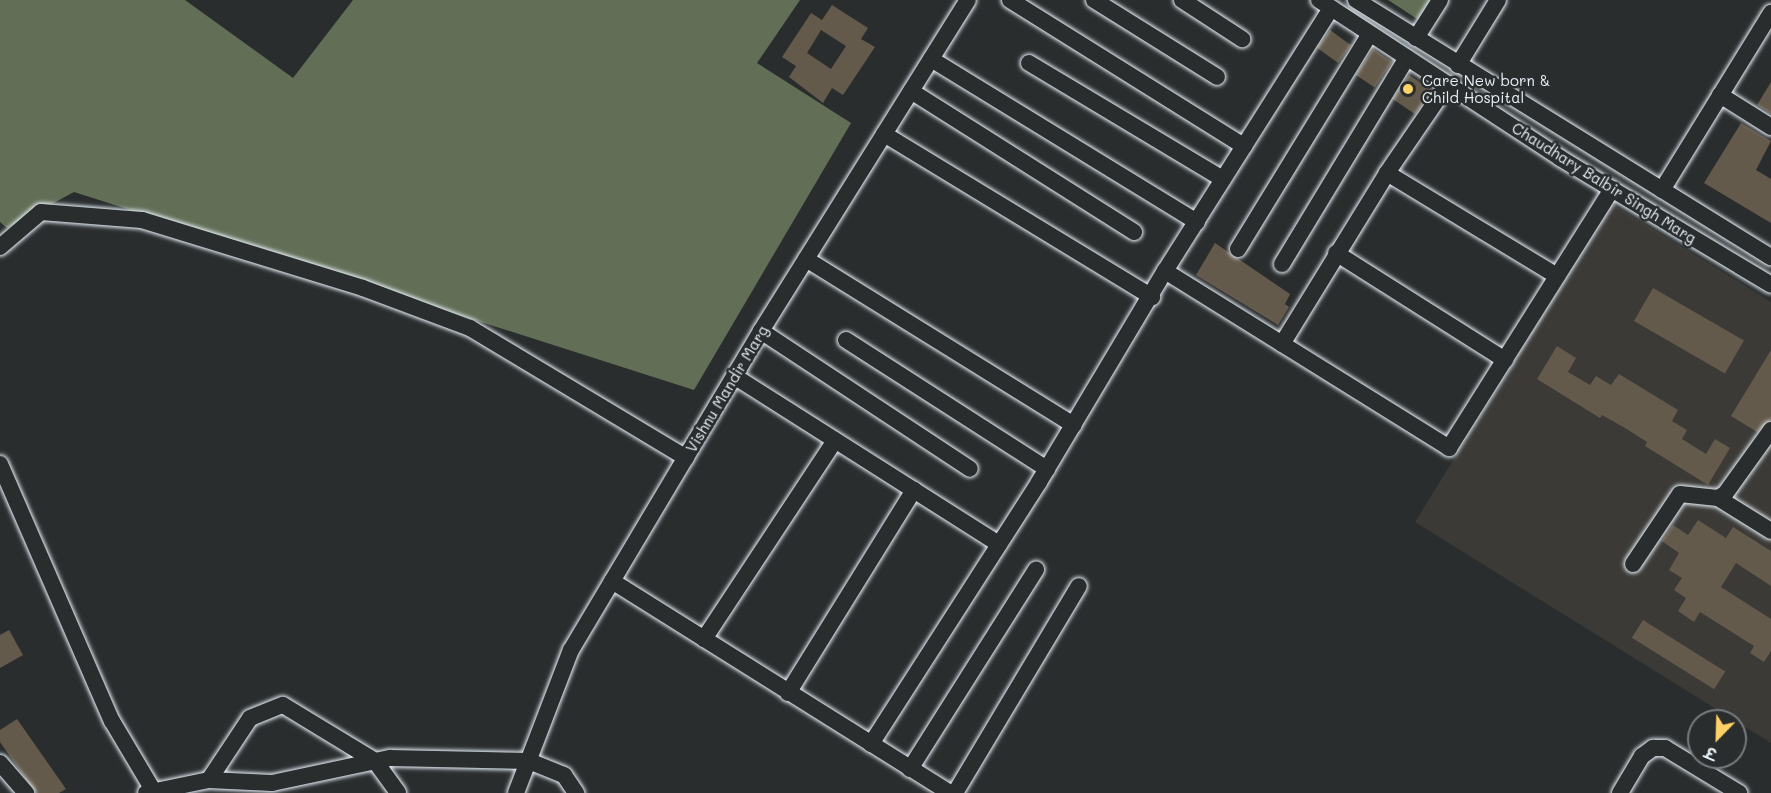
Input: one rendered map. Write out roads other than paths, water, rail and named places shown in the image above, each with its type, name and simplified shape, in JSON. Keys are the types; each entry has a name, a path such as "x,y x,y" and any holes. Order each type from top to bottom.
{"street":[{"name":"Vishnu Mandir Marg","path":"516,793 571,650 761,331 968,0"},
{"path":"1010,0 1244,146"},
{"path":"1094,0 1218,77"},
{"path":"1182,0 1242,39"},
{"name":"Chaudhary Balbir Singh Marg","path":"1356,0 1771,256"},
{"path":"1416,38 1440,0"},
{"path":"1458,64 1498,0"},
{"path":"871,744 1074,425 1152,297 1165,271 1244,146 1325,4"},
{"name":"Chaudhary Balbir Singh Marg","path":"1325,4 1611,189 1771,285"},
{"path":"1662,190 1771,13"},
{"path":"1238,249 1370,34"},
{"path":"1282,264 1407,58"},
{"path":"931,59 1197,222"},
{"path":"1029,63 1223,179"},
{"path":"1282,344 1387,173 1448,84"},
{"path":"911,92 1134,232"},
{"path":"1720,95 1771,127"},
{"path":"884,134 1152,297"},
{"path":"1387,173 1557,276"},
{"path":"1165,271 1449,448 1611,189"},
{"path":"0,247 27,221 53,210 153,223 363,288 470,328 686,458"},
{"path":"1336,253 1504,360"},
{"path":"806,259 1074,425"},
{"path":"761,331 970,469"},
{"path":"846,340 1047,469"},
{"path":"734,376 999,544"},
{"path":"1718,498 1734,484 1771,430"},
{"path":"704,639 835,440"},
{"path":"0,465 112,721 149,792 209,780 272,783 390,758 529,761 564,775 576,793"},
{"path":"788,693 914,490"},
{"path":"1633,564 1680,494 1718,498 1771,531"},
{"path":"910,769 1036,570"},
{"path":"612,581 950,793"},
{"path":"955,793 1079,586"},
{"path":"209,780 250,718 283,705 375,761 398,793"},
{"path":"1620,793 1642,756 1653,748 1665,748 1739,793"},
{"path":"0,763 26,793"}],"place":[{"name":"Care New born & Child Hospital","path":"1408,89"}]}
